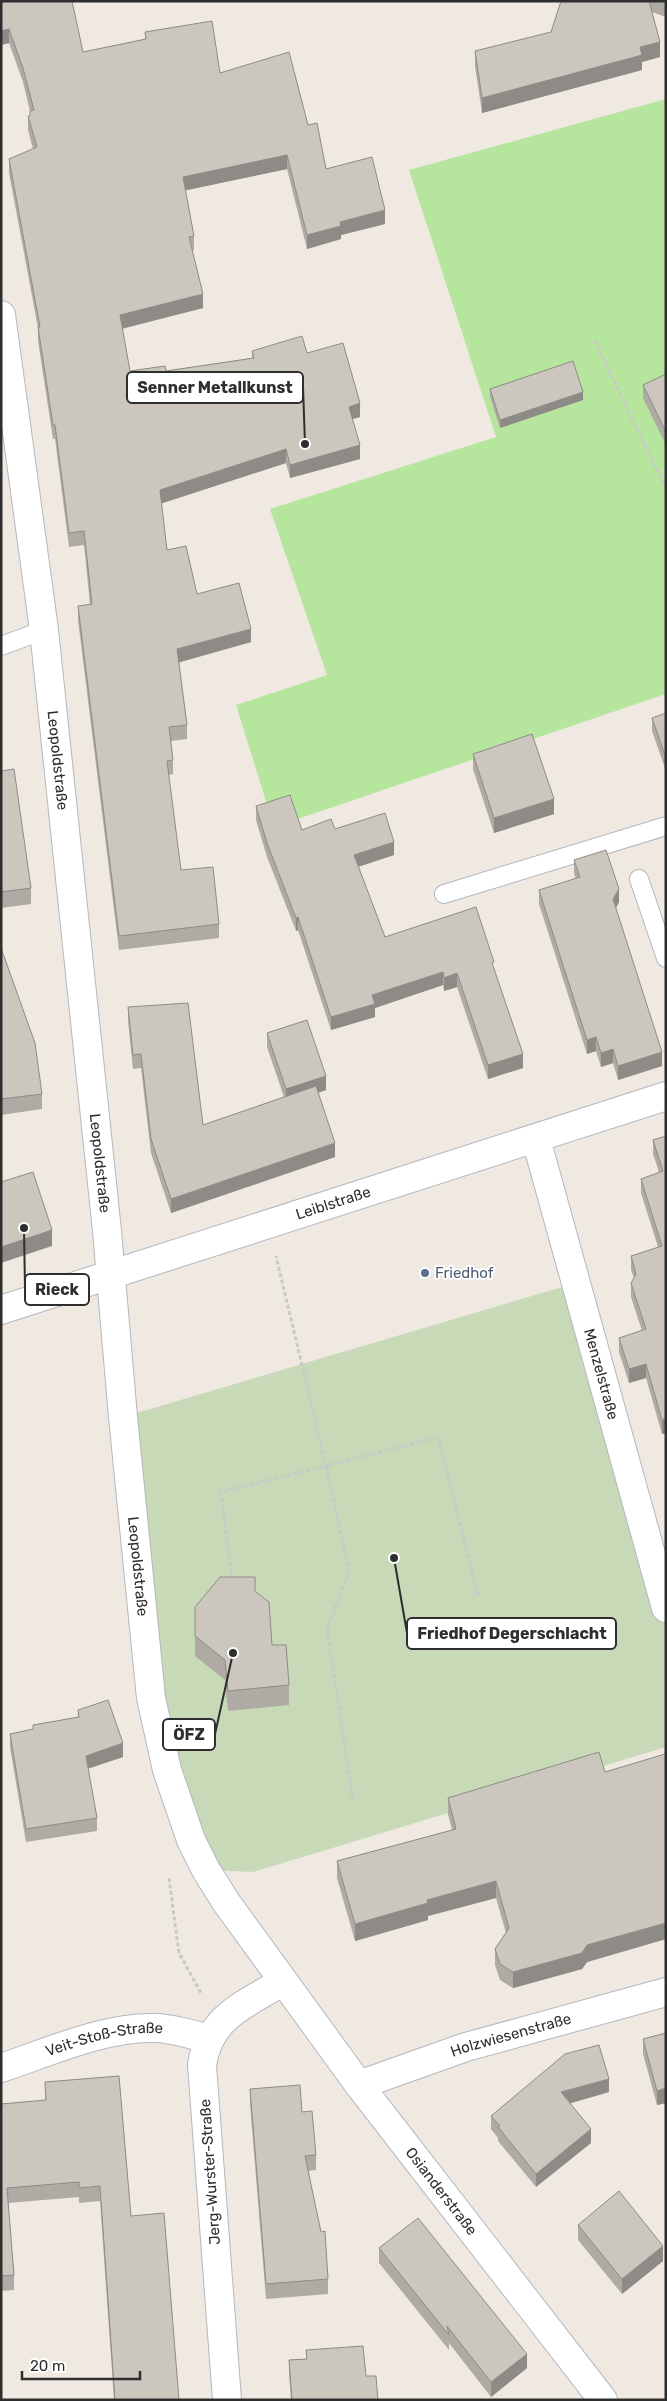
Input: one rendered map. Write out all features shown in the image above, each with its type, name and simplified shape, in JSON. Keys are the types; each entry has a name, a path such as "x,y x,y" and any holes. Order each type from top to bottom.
{"street":[{"name":"Leopoldstraße","path":"1,315 44,630 106,1221 109,1275 152,1698 168,1770 191,1840 206,1870 282,1982"},
{"name":"Leiblstraße","path":"1,1310 666,1096"},
{"name":"Menzelstraße","path":"536,1139 666,1608"},
{"path":"213,2032 233,2012 282,1982"},
{"name":"Osianderstraße","path":"282,1982 359,2085 603,2400"},
{"name":"Holzwiesenstraße","path":"359,2085 466,2047 666,1992"},
{"name":"Veit-Stoß-Straße","path":"1,2068 99,2036 127,2029 156,2028 213,2032"},
{"name":"Jerg-Wurster-Straße","path":"213,2032 202,2065 227,2400"}],"lane":[{"path":"1,646 44,630"},
{"path":"444,894 666,826"},
{"path":"639,879 666,958"}],"path":[{"path":"594,340 666,488"},
{"path":"269,1224 349,1572 327,1630 353,1800"},
{"path":"234,1589 221,1492 438,1437 478,1595"},
{"path":"191,1840 168,1870 179,1953 213,2032"}],"green space":[{"path":"666,99 666,694 274,827 236,705 327,675 270,509 496,437 409,170"},
{"path":"576,1283 666,1608 666,1747 253,1872 206,1870 179,1808 123,1417"}],"building":[{"path":"1,1 72,1 83,52 146,39 145,32 212,21 220,73 289,52 308,125 317,123 326,169 372,157 385,210 340,222 341,226 307,235 287,155 183,177 194,236 189,237 203,294 120,315 130,371 165,366 166,371 254,358 252,351 302,336 307,353 343,343 360,403 349,407 360,445 290,465 286,449 160,490 167,550 186,546 197,594 239,583 251,629 177,649 187,725 169,727 173,760 167,761 181,870 213,867 219,924 119,936 78,606 92,604 84,531 69,533 55,425 53,425 38,327 40,327 9,159 37,147 28,116 30,116 30,111 34,110 23,68 9,29 1,31"},
{"path":"561,1 649,1 660,42 640,47 642,55 482,98 475,51 551,32"},
{"path":"573,361 583,392 500,420 490,389"},
{"path":"666,374 666,432 643,385"},
{"path":"666,713 666,758 652,718"},
{"path":"532,734 554,799 494,818 473,754"},
{"path":"14,769 31,888 1,892 1,771"},
{"path":"290,795 302,830 331,819 335,829 385,813 394,842 354,855 385,937 476,907 494,962 492,963 523,1054 488,1065 457,973 444,978 443,972 372,995 375,1004 331,1017 298,917 296,918 267,843 256,806"},
{"path":"606,850 619,889 613,899 662,1052 618,1066 613,1049 601,1053 596,1037 587,1040 539,890 580,877 574,860"},
{"path":"1,948 35,1043 42,1094 1,1099"},
{"path":"188,1003 203,1125 316,1086 335,1143 171,1199 151,1139 141,1054 133,1055 128,1007"},
{"path":"307,1020 326,1076 286,1089 267,1033"},
{"path":"666,1136 666,1419 662,1420 646,1364 629,1369 619,1338 646,1329 631,1283 636,1274 631,1256 662,1246 641,1179 663,1171 653,1140"},
{"path":"33,1172 52,1230 1,1247 1,1182"},
{"path":"220,1577 255,1577 255,1591 269,1602 272,1645 286,1645 289,1685 228,1691 225,1660 195,1636 195,1607"},
{"path":"108,1700 123,1743 86,1756 97,1818 26,1829 10,1734 33,1729 33,1725 79,1717 78,1710"},
{"path":"599,1752 605,1772 665,1754 666,1923 587,1945 582,1953 513,1972 500,1964 495,1949 509,1928 496,1881 427,1900 428,1903 355,1924 337,1861 456,1829 448,1798"},
{"path":"666,2033 666,2088 657,2091 643,2039"},
{"path":"599,2045 609,2079 561,2092 591,2129 536,2174 491,2116 565,2054"},
{"path":"119,2076 131,2216 164,2213 179,2400 115,2400 100,2186 79,2188 79,2182 7,2188 14,2275 1,2276 1,2104 46,2100 45,2082"},
{"path":"300,2085 302,2112 312,2111 316,2155 305,2156 321,2232 325,2231 328,2279 266,2284 250,2089"},
{"path":"619,2191 663,2246 622,2279 578,2225"},
{"path":"418,2218 527,2354 491,2382 447,2326 449,2335 379,2248"},
{"path":"363,2346 366,2376 376,2376 378,2400 292,2400 289,2360 307,2359 306,2350"}],"place":[{"name":"Senner Metallkunst","path":"305,444"},
{"name":"Rieck","path":"24,1228"},
{"name":"Friedhof","path":"425,1273"},
{"name":"Friedhof Degerschlacht","path":"394,1558"},
{"name":"ÖFZ","path":"233,1653"}]}
